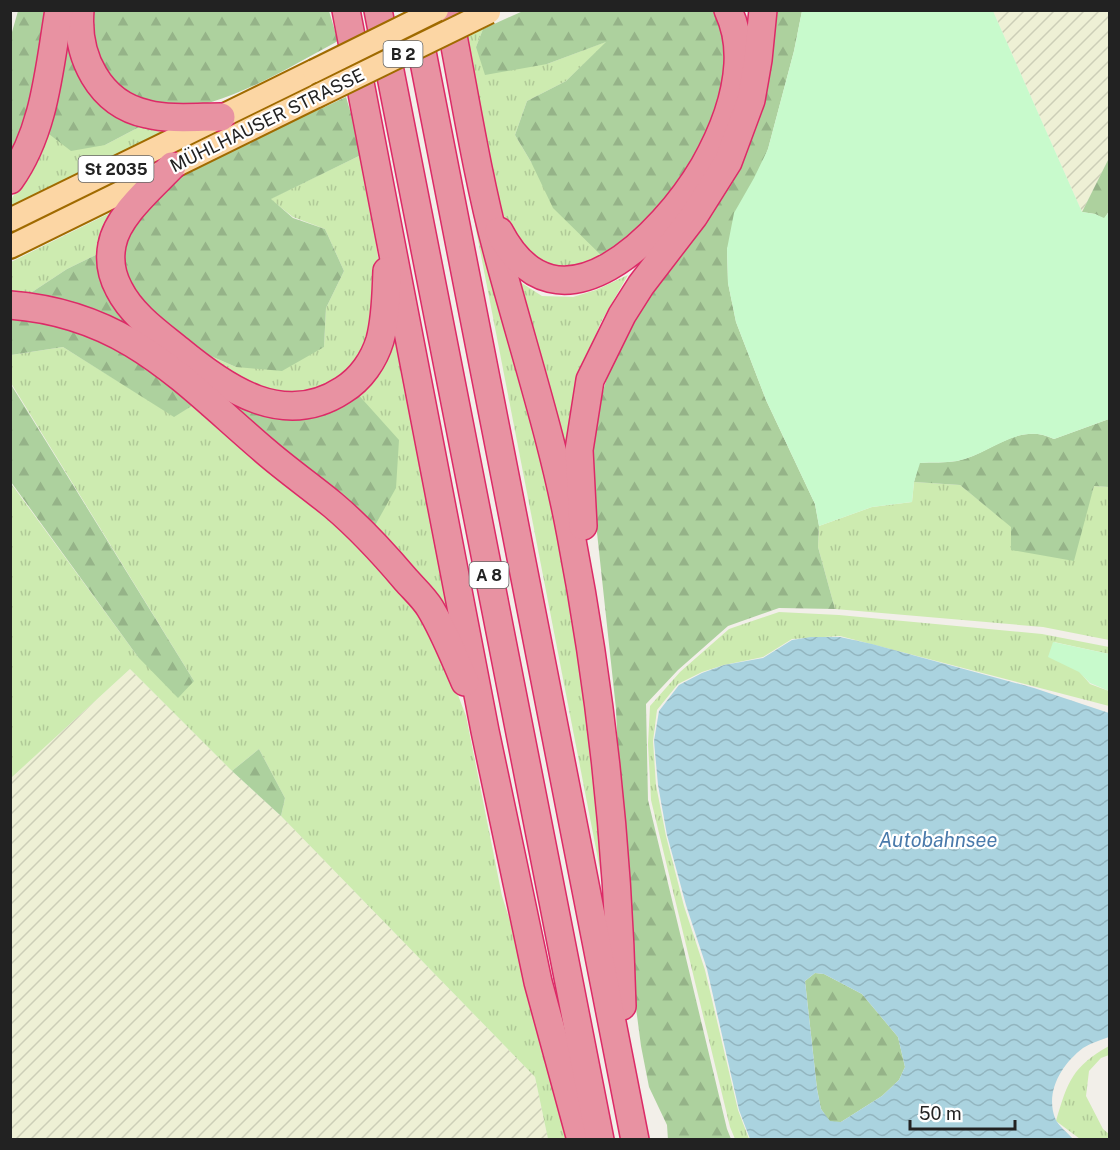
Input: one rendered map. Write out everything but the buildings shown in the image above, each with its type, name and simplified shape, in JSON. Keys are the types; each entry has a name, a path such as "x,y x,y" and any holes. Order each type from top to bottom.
{"highway":[{"path":"10,180 27,154 36,131 43,106 59,10"},
{"path":"80,10 79,27 83,49 91,72 106,92 124,105 147,114 221,117"},
{"path":"346,10 484,731 538,982 581,1140"},
{"name":"A 8","path":"378,10 600,1140"},
{"name":"A 8","path":"414,10 635,1140"},
{"path":"448,10 496,248 551,441 571,536 585,619 598,709 620,923 624,1085"},
{"path":"484,190 497,226 510,250 522,263 544,276 570,280 606,270 645,239 682,198 704,165 722,128 734,93 738,65 737,36 728,10"},
{"path":"585,619 579,450 590,380 622,315 641,285 706,198 732,154 755,84 763,10"},
{"path":"172,166 143,196 116,231 112,244 111,265 118,288 130,307 149,326 204,371 248,396 277,405 303,406 320,402 348,387 368,366 380,340 384,311 387,266 384,204"},
{"path":"10,305 41,308 87,320 137,345 161,361 266,452 335,507 391,562 429,607 457,664 484,731"}],"main road":[{"name":"MÜHLHAUSER STRASSE","path":"10,220 437,10"},
{"name":"MÜHLHAUSER STRASSE","path":"10,247 490,11"}],"green space":[{"path":"18,11 52,11 31,120 11,175 10,39"},
{"path":"86,11 329,11 338,41 274,76 226,97 202,105 179,109 157,109 140,104 124,94 98,68 92,49"},
{"path":"523,11 717,11 723,25 726,54 722,109 688,174 608,262 553,208 515,135 527,101 566,81 606,42 547,64 485,75 476,47 483,29"},
{"path":"773,11 802,11 794,51 768,149 727,249 728,283 736,322 766,400 815,504 819,526 818,547 835,609 779,608 728,626 678,670 646,704 648,800 731,1139 668,1140 667,1125 649,1087 641,1046 625,924 616,709 591,477 593,450 596,424 609,372"},
{"path":"802,11 993,11 1082,212 1104,218 1110,211 1109,419 1054,439 1041,434 1017,436 957,461 920,463 914,482 912,502 872,507 819,526 815,504 766,400 736,322 728,283 727,249 734,213 768,149 794,51"},
{"path":"993,11 1109,11 1109,158 1082,212"},
{"path":"68,25 143,125 105,145 71,151 45,131"},
{"path":"483,29 476,47 547,64 608,41 566,81 527,101 515,135 531,162 608,262 581,271 543,265 512,238 499,202 467,37"},
{"path":"448,46 546,443 577,617 609,916 441,49"},
{"path":"346,97 363,154 271,199 293,218 325,229 344,271 326,308 324,347 282,371 236,367 190,347 162,325 119,271 125,225 158,189 194,165 281,120 318,110"},
{"path":"143,125 187,127 11,216 11,200 45,131 105,145"},
{"path":"363,154 379,264 376,325 352,376 319,396 263,395 190,347 236,367 324,347 326,308 344,271 325,229 293,217 270,199"},
{"path":"1109,158 1109,211 1104,219 1095,214 1082,212"},
{"path":"124,206 106,250 67,269 20,300 11,300 11,262"},
{"path":"106,250 148,340 20,300 67,269"},
{"path":"628,275 601,322 585,361 572,488 517,280 542,296 573,297 596,290"},
{"path":"395,303 467,658 373,529 355,391"},
{"path":"11,319 56,323 114,343 195,404 174,417 63,347 11,355"},
{"path":"63,347 174,416 195,404 332,519 412,604 445,661 466,716 502,896 532,990 572,1139 548,1139 535,1077 281,816 285,798 259,749 232,771 130,669 11,778 10,482 138,657 194,681 11,383 11,355"},
{"path":"193,378 236,401 355,391 399,440 396,488 373,529"},
{"path":"10,383 194,681 178,698 138,657 11,482"},
{"path":"1109,419 1109,487 1094,486 1074,561 1011,550 1011,527 960,485 914,482 919,463 957,461 1016,436 1041,434 1054,439"},
{"path":"914,482 960,485 1012,527 1086,511 1094,486 1109,487 1109,640 1043,627 835,609 818,547 819,526 872,507 912,502"},
{"path":"779,612 839,615 1042,634 1109,647 1109,654 1054,642 1090,684 1109,691 1109,706 840,636 792,639 763,657 724,665 702,672 678,684 657,710 653,741 656,785 684,906 705,970 738,1110 749,1139 735,1139 730,1127 651,800 648,744 650,706 680,672 729,629"},
{"path":"1053,642 1109,654 1109,691 1090,683 1079,672 1048,657"},
{"path":"130,669 232,771 281,816 535,1077 548,1139 11,1140 11,778"},
{"path":"259,749 285,798 281,816 232,771"},
{"path":"815,973 824,974 862,994 898,1037 905,1067 899,1080 882,1096 841,1122 830,1122 821,1109 817,1089 805,981"},
{"path":"1109,1046 1109,1055 1101,1058 1089,1071 1086,1096 1103,1129 1109,1134 1109,1139 1080,1139 1056,1121 1060,1107 1068,1085 1079,1068"}],"water":[{"name":"Autobahnsee","path":"811,637 840,637 872,644 1034,688 1109,713 1109,1037 1086,1046 1075,1054 1057,1079 1052,1108 1061,1127 1073,1139 750,1139 739,1110 707,969 686,905 667,835 658,785 654,741 659,711 679,685 724,665 763,658 792,640","holes":["815,973 824,974 862,994 898,1037 905,1067 899,1080 882,1096 841,1122 830,1121 821,1109 817,1089 805,981"]}]}
